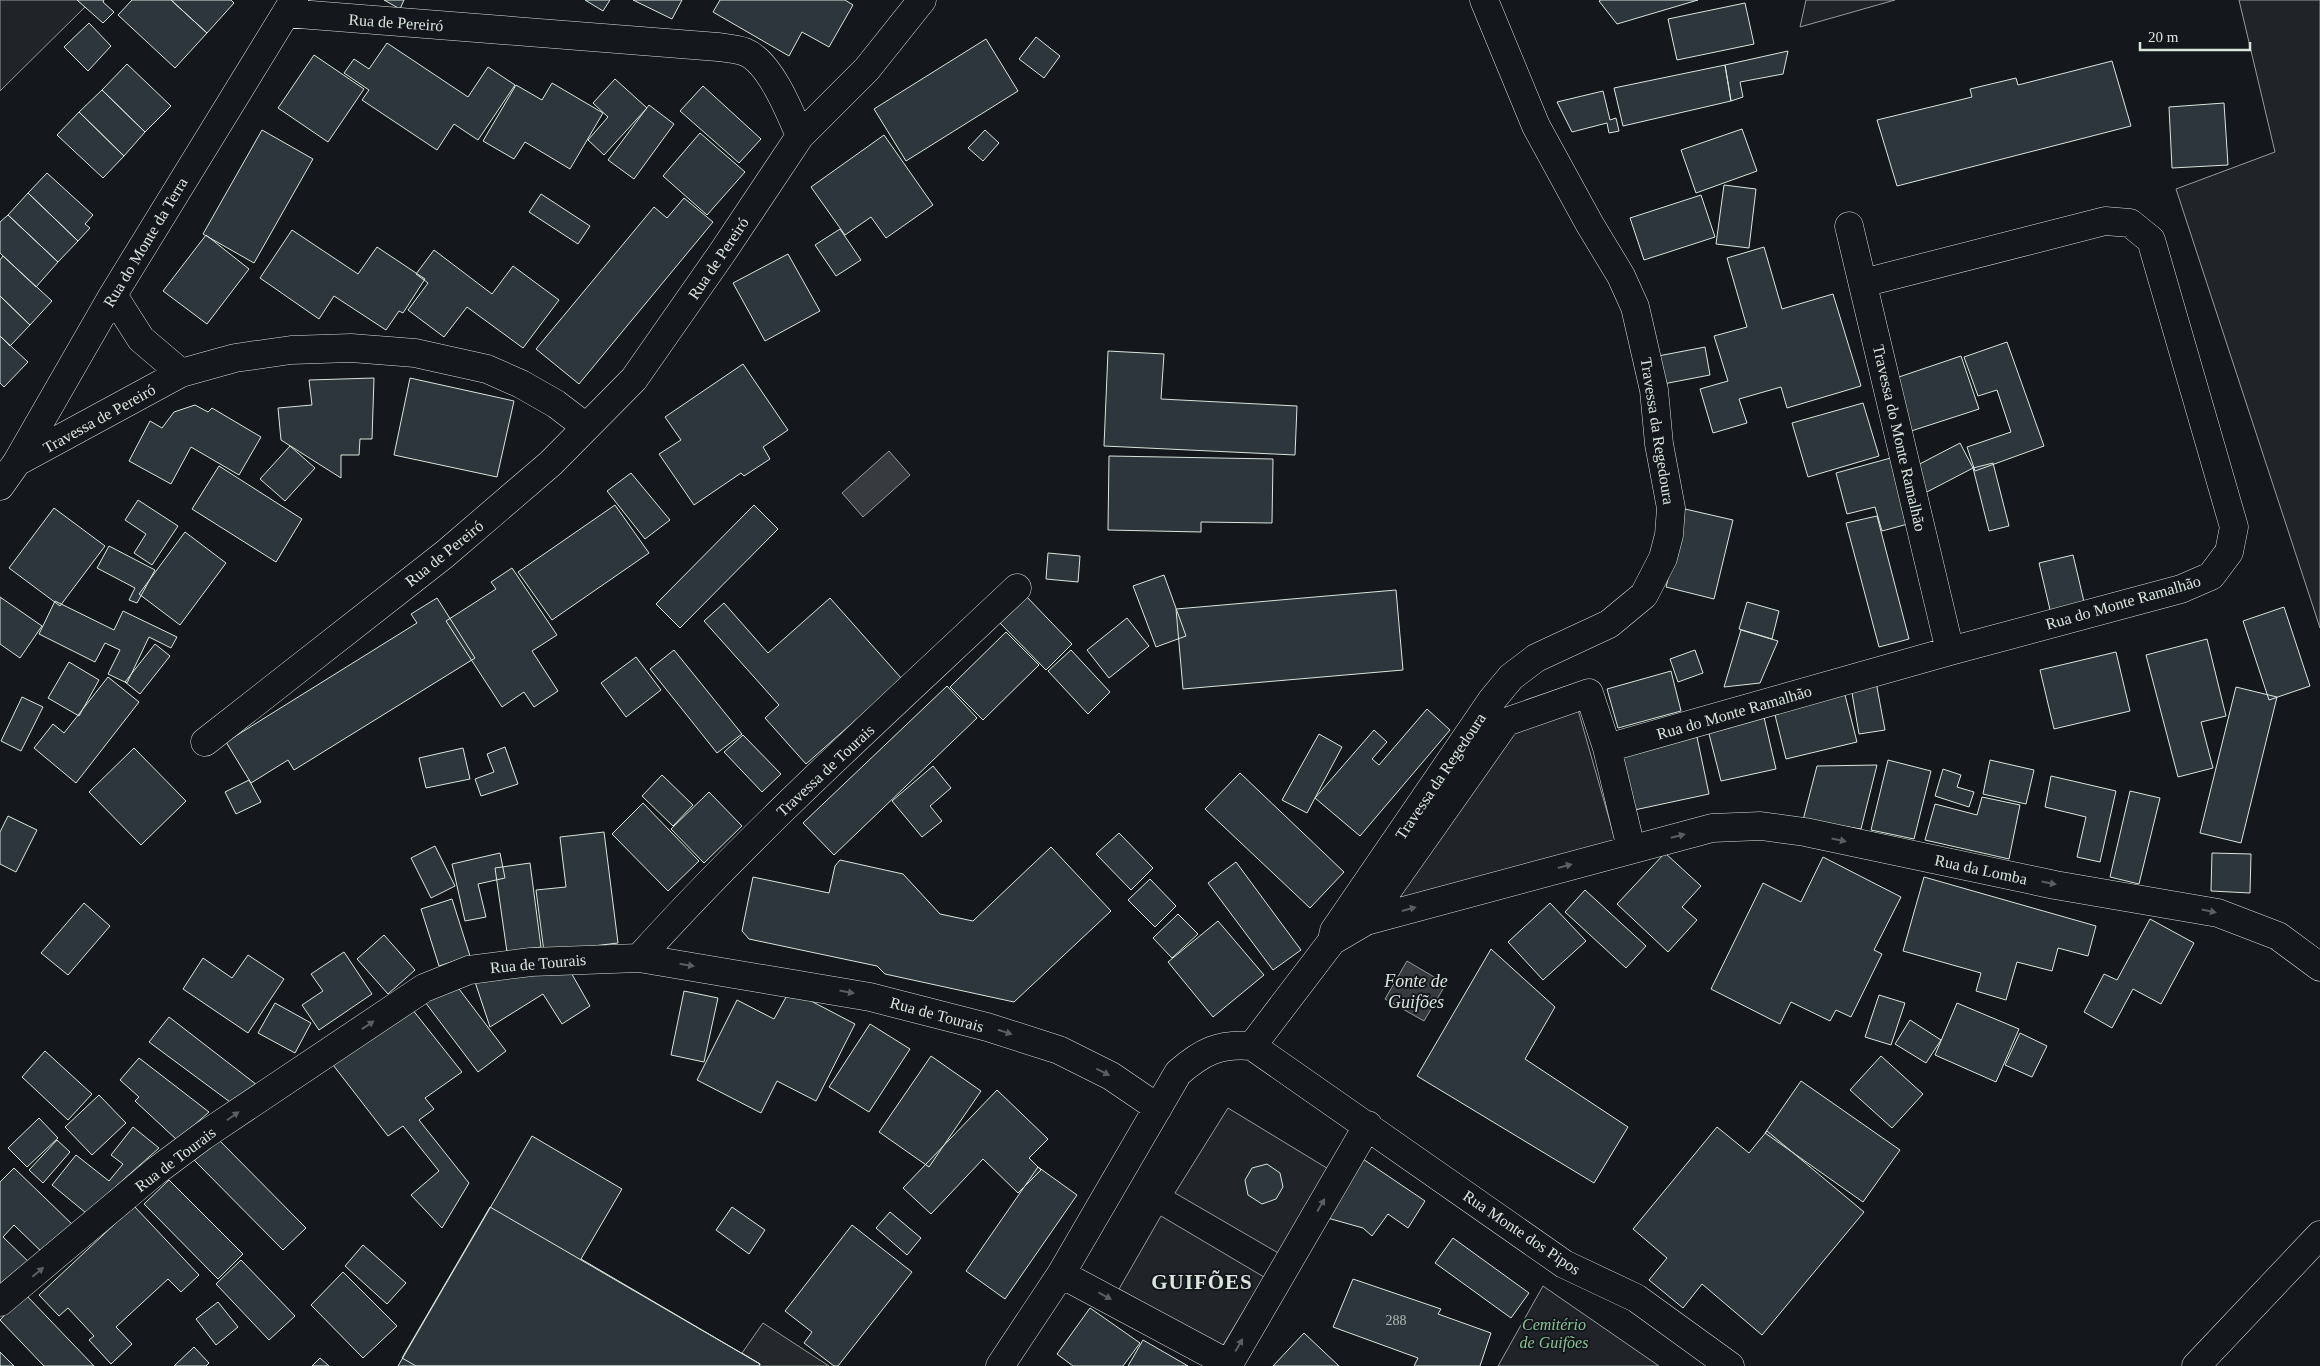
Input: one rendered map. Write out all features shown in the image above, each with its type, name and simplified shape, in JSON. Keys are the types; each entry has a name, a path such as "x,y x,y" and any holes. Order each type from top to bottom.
{"street":[{"path":"800,136 867,69 922,0"},
{"name":"Travessa da Regedoura","path":"1332,941 1334,931 1339,923 1492,700 1511,676 1536,658 1609,624 1644,595 1663,558 1669,535 1671,508 1659,444 1654,390 1635,306 1621,276 1588,223 1536,126 1484,0"},
{"name":"Rua de Pereiró","path":"205,742 444,554 551,462 634,379 722,254 800,136 785,100 766,70 746,52 718,47 290,7"},
{"name":"Rua do Monte da Terra","path":"0,486 18,462 112,295 290,7"},
{"name":"Rua do Monte Ramalhão","path":"1607,748 1950,651 2181,589 2211,576 2229,552 2234,527 2151,240 2130,223 2105,221 1864,282"},
{"name":"Travessa do Monte Ramalhão","path":"1849,226 1864,282 1950,651"},
{"path":"112,295 141,339 181,373"},
{"name":"Travessa de Pereiró","path":"18,462 181,373 235,358 291,350 351,348 415,353 487,368 521,384 556,404 586,427"},
{"name":"Travessa de Tourais","path":"639,958 701,889 1017,588"},
{"path":"1000,1366 1061,1274 1178,1073 1193,1060 1212,1050 1233,1044 1252,1046 1332,941 1366,921 1506,722 1589,693 1607,748 1631,848"},
{"name":"Rua da Lomba","path":"1366,921 1631,848 1712,828 1761,826 1805,832 2046,883 2218,913 2278,936 2320,967"},
{"name":"Rua de Tourais","path":"0,1302 156,1171 203,1136 424,988 470,970 531,962 639,958 870,997 987,1027 1059,1050 1111,1076 1158,1108"},
{"name":"Rua Monte dos Pipos","path":"1252,1046 1368,1125 1564,1264 1636,1298 1730,1366"},
{"path":"1061,1274 1229,1364 1368,1125"},
{"path":"2196,1366 2320,1235"}],"green space":[{"path":"0,0 84,0 88,4 0,91"},
{"path":"1806,0 1895,0 1800,27"},
{"path":"2239,0 2320,0 2320,628 2176,189 2275,152"},
{"path":"1578,710 1616,843 1393,901 1512,729"},
{"path":"1228,1108 1330,1170 1280,1254 1175,1193"},
{"path":"1161,1216 1264,1277 1222,1347 1119,1289"},
{"name":"Cemitério de Guifões","path":"1543,1286 1659,1366 1498,1366"}],"shaded area":[{"path":"763,1323 829,1366 759,1366 760,1364 742,1353"}],"water":[{"path":"889,451 910,475 863,517 842,493"},
{"name":"Fonte de Guifões","path":"1407,961 1446,984 1424,1021 1385,999"}],"building":[{"path":"77,0 104,0 103,2 114,12 103,23"},
{"path":"132,0 171,0 207,33 175,68 118,15"},
{"path":"171,0 231,0 234,3 207,33"},
{"path":"384,0 404,0 400,9"},
{"path":"585,0 610,0 603,11"},
{"path":"633,0 682,0 672,19"},
{"path":"720,0 845,0 853,5 829,47 802,32 789,56 713,12"},
{"path":"1698,0 1617,24 1599,1"},
{"path":"1745,3 1754,44 1677,60 1668,19"},
{"path":"89,23 111,46 88,71 64,47"},
{"path":"1036,37 1060,56 1044,78 1019,59"},
{"path":"986,39 1018,91 906,161 874,109"},
{"path":"387,43 468,97 488,67 515,85 478,140 454,124 437,150 362,100 369,90 344,73 354,59 369,69"},
{"path":"1788,51 1783,74 1740,82 1743,97 1731,101 1725,65"},
{"path":"314,55 364,89 328,142 278,108"},
{"path":"2112,61 2131,126 1897,186 1877,120 1972,97 1970,89 2016,78 2018,85"},
{"path":"127,64 171,106 145,132 102,90"},
{"path":"1725,65 1731,101 1623,126 1614,88"},
{"path":"615,79 647,108 604,155 588,140 608,117 593,103"},
{"path":"552,83 603,113 570,169 525,142 514,159 483,141 516,85 542,100"},
{"path":"703,86 761,139 739,163 680,111"},
{"path":"102,90 145,132 124,156 79,112"},
{"path":"1603,91 1610,120 1616,118 1619,131 1609,133 1607,123 1572,132 1557,102"},
{"path":"2224,103 2228,165 2172,168 2169,107"},
{"path":"649,105 674,124 634,179 608,160"},
{"path":"79,112 124,156 103,178 57,135"},
{"path":"1742,129 1757,171 1696,193 1681,150"},
{"path":"262,130 313,159 254,263 203,234"},
{"path":"985,130 999,143 983,161 968,148"},
{"path":"700,133 745,172 707,215 663,176"},
{"path":"884,135 933,205 886,238 871,217 845,235 811,187"},
{"path":"47,173 93,215 85,224 90,228 78,241 28,193"},
{"path":"1724,185 1756,189 1749,248 1716,244"},
{"path":"28,193 78,241 58,262 8,215"},
{"path":"541,194 590,226 578,244 529,212"},
{"path":"1701,195 1715,237 1644,260 1630,218"},
{"path":"684,198 713,222 579,384 536,349 654,207 667,218"},
{"path":"8,215 58,262 36,287 0,253 0,222"},
{"path":"840,229 861,260 836,276 815,245"},
{"path":"292,230 358,274 377,247 425,279 403,313 399,311 386,330 334,296 319,319 260,278"},
{"path":"206,235 249,269 207,324 163,291"},
{"path":"1764,247 1782,309 1833,294 1861,386 1787,408 1781,387 1739,399 1747,423 1713,433 1700,389 1728,381 1714,336 1747,327 1727,258"},
{"path":"434,250 492,294 513,266 559,300 523,348 467,307 444,337 408,310 428,283 416,274"},
{"path":"788,254 820,311 765,341 733,283"},
{"path":"3,256 52,301 30,325 0,296 0,260"},
{"path":"0,296 30,325 10,346 0,336"},
{"path":"0,336 28,362 4,387 0,383"},
{"path":"2007,342 2044,446 1975,471 1967,447 2011,432 1997,390 1978,396 1964,357"},
{"path":"1705,347 1710,375 1663,384 1658,356"},
{"path":"1108,351 1164,354 1161,399 1297,406 1295,455 1104,446"},
{"path":"1961,356 1979,409 1905,433 1887,381"},
{"path":"743,364 788,430 763,447 770,459 744,476 741,473 694,505 659,454 681,440 665,417"},
{"path":"374,378 372,439 360,439 359,455 341,455 341,478 281,440 278,408 312,405 309,380"},
{"path":"410,378 514,401 497,477 394,455"},
{"path":"1863,403 1879,456 1808,477 1792,423"},
{"path":"195,405 208,412 212,408 261,437 239,475 191,447 171,484 129,461 150,421 162,428 174,412"},
{"path":"1960,443 1973,468 1923,494 1910,469"},
{"path":"290,446 315,468 285,501 260,479"},
{"path":"1109,456 1273,459 1272,523 1201,522 1201,532 1108,530"},
{"path":"1898,456 1915,522 1882,531 1875,507 1847,514 1836,473"},
{"path":"1993,463 2009,526 1989,531 1973,468"},
{"path":"219,466 302,519 276,562 192,509"},
{"path":"631,473 670,520 645,539 607,491"},
{"path":"138,500 178,526 152,565 134,553 146,534 125,520"},
{"path":"615,505 649,553 552,620 518,572"},
{"path":"754,505 778,529 680,628 656,604"},
{"path":"54,508 105,546 60,606 9,568"},
{"path":"1685,509 1733,520 1714,599 1666,587"},
{"path":"1877,516 1909,639 1879,647 1846,523"},
{"path":"185,532 226,563 180,625 139,594"},
{"path":"109,546 155,570 137,603 129,600 135,588 97,568"},
{"path":"1048,553 1080,556 1078,582 1046,579"},
{"path":"2073,555 2085,606 2051,614 2039,563"},
{"path":"512,568 557,635 532,651 558,691 534,707 524,692 502,707 446,621 496,589 491,582"},
{"path":"1164,575 1186,636 1156,647 1133,586"},
{"path":"1396,590 1403,670 1183,689 1176,609"},
{"path":"1025,595 1072,644 1046,670 998,621"},
{"path":"0,597 42,626 20,658 0,644"},
{"path":"437,598 475,658 294,770 288,760 251,783 226,742 417,623 411,614"},
{"path":"830,598 902,679 806,764 765,718 779,705 704,621 724,603 768,653"},
{"path":"55,601 114,630 123,611 177,637 171,648 149,637 127,683 108,674 120,650 105,643 95,662 39,634"},
{"path":"1747,602 1779,611 1772,639 1739,629"},
{"path":"2284,607 2310,686 2269,700 2243,621"},
{"path":"1127,618 1149,646 1109,678 1087,650"},
{"path":"1741,630 1778,641 1760,683 1724,687"},
{"path":"1006,632 1039,665 983,720 950,687"},
{"path":"2207,639 2226,716 2201,722 2213,768 2178,777 2146,655"},
{"path":"155,644 170,656 140,694 125,682"},
{"path":"674,650 742,734 717,753 650,669"},
{"path":"1071,650 1110,692 1088,714 1048,671"},
{"path":"1695,650 1703,673 1678,682 1670,659"},
{"path":"2116,652 2130,711 2054,729 2040,670"},
{"path":"636,657 661,690 626,717 601,683"},
{"path":"69,662 99,680 79,716 48,698"},
{"path":"1671,671 1681,711 1618,728 1607,689"},
{"path":"108,677 139,702 76,783 34,748 53,724 64,733"},
{"path":"1876,682 1885,730 1859,734 1851,687"},
{"path":"947,686 977,718 834,855 803,823"},
{"path":"2236,687 2277,697 2241,843 2200,833"},
{"path":"1844,691 1857,742 1786,759 1773,707"},
{"path":"22,697 43,707 21,751 1,741"},
{"path":"1427,709 1450,730 1360,836 1315,798 1374,730 1387,742 1372,759 1379,765"},
{"path":"1763,713 1776,769 1721,781 1707,726"},
{"path":"1319,734 1342,747 1307,813 1282,800"},
{"path":"743,735 781,774 762,792 724,752"},
{"path":"1697,737 1709,794 1625,812 1613,754"},
{"path":"505,747 518,784 481,796 475,779 494,772 487,754"},
{"path":"134,748 186,801 141,845 89,792"},
{"path":"463,748 470,779 426,788 419,758"},
{"path":"1888,760 1931,771 1914,839 1871,830"},
{"path":"1990,760 2034,770 2026,804 1983,794"},
{"path":"1877,765 1861,829 1803,820 1817,766"},
{"path":"933,766 951,788 930,806 942,821 922,837 892,801"},
{"path":"1943,769 1961,775 1957,787 1974,792 1969,807 1935,796"},
{"path":"1240,773 1344,872 1310,908 1205,809"},
{"path":"662,775 693,805 673,826 642,796"},
{"path":"2051,776 2116,791 2100,862 2077,857 2086,817 2045,807"},
{"path":"249,780 261,802 236,814 225,792"},
{"path":"2130,791 2160,798 2139,884 2110,877"},
{"path":"709,792 742,826 704,863 671,829"},
{"path":"1982,797 2020,805 2009,859 1925,840 1935,804 1977,815"},
{"path":"643,803 699,861 668,891 612,834"},
{"path":"8,816 37,830 16,872 0,864 0,832"},
{"path":"604,832 618,943 544,952 536,890 566,887 560,837"},
{"path":"1119,833 1153,868 1131,890 1096,854"},
{"path":"435,846 455,886 431,898 411,858"},
{"path":"1051,847 1111,911 1014,1002 885,974 877,966 749,939 742,931 753,877 829,893 835,866 840,860 903,874 940,914 973,921"},
{"path":"500,853 505,878 478,884 486,917 465,921 452,864"},
{"path":"1665,853 1701,886 1682,907 1697,920 1668,952 1617,904"},
{"path":"2212,853 2251,854 2250,893 2211,891"},
{"path":"1823,857 1901,897 1874,950 1882,954 1851,1017 1836,1010 1830,1021 1791,1002 1780,1024 1711,989 1763,883 1801,902"},
{"path":"1236,862 1301,950 1273,970 1208,883"},
{"path":"530,863 541,947 507,952 495,868"},
{"path":"1924,877 2096,926 2088,956 2058,948 2052,971 2017,962 2006,1000 1976,991 1981,973 1903,951"},
{"path":"1150,879 1176,906 1155,927 1128,900"},
{"path":"1585,890 1646,946 1626,968 1565,912"},
{"path":"452,899 470,956 439,966 421,909"},
{"path":"84,903 110,926 68,975 41,953"},
{"path":"1550,903 1586,941 1543,980 1508,942"},
{"path":"1178,914 1198,934 1172,958 1153,938"},
{"path":"2150,919 2194,943 2161,1004 2133,989 2112,1028 2084,1012 2104,974 2117,980"},
{"path":"1218,921 1264,975 1213,1017 1168,962"},
{"path":"384,935 415,970 388,994 357,959"},
{"path":"1491,949 1555,1007 1525,1059 1628,1127 1594,1183 1417,1076"},
{"path":"344,952 372,994 319,1030 302,1005 323,991 311,974"},
{"path":"248,955 284,979 248,1033 183,989 203,958 232,978"},
{"path":"565,962 590,1006 562,1024 543,994 490,1027 475,982"},
{"path":"453,981 506,1051 478,1072 425,1002"},
{"path":"790,990 855,1024 816,1101 777,1081 761,1113 697,1080 737,1000 774,1019"},
{"path":"684,991 718,998 704,1062 671,1055"},
{"path":"1879,995 1905,1003 1891,1045 1865,1037"},
{"path":"275,1003 311,1023 295,1053 258,1033"},
{"path":"1957,1003 2019,1029 1996,1082 1935,1055"},
{"path":"412,1009 462,1072 425,1098 434,1109 419,1120 469,1183 442,1228 411,1195 439,1171 403,1126 388,1136 330,1061"},
{"path":"169,1017 257,1085 230,1102 149,1042"},
{"path":"1910,1020 1941,1040 1926,1063 1895,1044"},
{"path":"870,1024 910,1049 869,1112 829,1087"},
{"path":"2020,1033 2047,1046 2032,1077 2005,1065"},
{"path":"45,1051 92,1094 68,1120 22,1077"},
{"path":"931,1056 981,1091 929,1167 879,1132"},
{"path":"1881,1056 1923,1094 1892,1128 1850,1090"},
{"path":"139,1058 209,1112 177,1140 135,1101 139,1097 120,1080"},
{"path":"1801,1081 1900,1150 1863,1202 1765,1133"},
{"path":"997,1090 1048,1139 1029,1158 1041,1170 1018,1193 983,1159 931,1214 903,1188"},
{"path":"99,1095 126,1123 92,1155 65,1127"},
{"path":"39,1118 58,1138 27,1167 8,1148"},
{"path":"133,1127 159,1148 86,1213 52,1185 76,1155 109,1181 123,1164 111,1155"},
{"path":"1717,1127 1749,1153 1767,1131 1864,1212 1762,1335 1702,1284 1683,1308 1649,1280 1667,1258 1633,1229"},
{"path":"532,1136 622,1189 581,1259 760,1364 759,1366 398,1366"},
{"path":"217,1138 306,1228 283,1250 194,1160"},
{"path":"57,1140 70,1152 43,1183 29,1170"},
{"path":"1360,1157 1425,1201 1408,1228 1388,1214 1372,1236 1363,1228 1324,1217"},
{"path":"1267,1164 1280,1173 1283,1187 1276,1199 1262,1204 1248,1195 1245,1180 1252,1168"},
{"path":"1038,1167 1077,1195 1005,1299 966,1271"},
{"path":"14,1168 74,1226 46,1256 14,1225 3,1237 34,1267 0,1284 0,1182"},
{"path":"169,1180 243,1254 218,1279 144,1204"},
{"path":"134,1206 199,1275 181,1292 168,1279 116,1327 132,1344 111,1364 89,1340 94,1336 68,1308 59,1316 39,1295"},
{"path":"490,1207 760,1364 759,1366 416,1366 402,1358"},
{"path":"732,1207 765,1230 749,1254 716,1230"},
{"path":"890,1212 921,1238 907,1255 876,1228"},
{"path":"852,1225 912,1272 838,1366 834,1366 804,1343 812,1332 785,1311"},
{"path":"1453,1238 1529,1293 1511,1318 1435,1263"},
{"path":"363,1245 406,1283 387,1304 345,1266"},
{"path":"241,1260 295,1316 269,1340 216,1284"},
{"path":"343,1272 397,1326 363,1358 311,1305"},
{"path":"1353,1279 1441,1309 1438,1314 1491,1333 1480,1366 1414,1366 1418,1358 1333,1327"},
{"path":"25,1294 94,1366 44,1366 0,1320"},
{"path":"218,1302 238,1327 216,1345 196,1319"},
{"path":"1090,1308 1140,1343 1123,1366 1073,1366 1057,1354"},
{"path":"1304,1333 1339,1366 1273,1366"},
{"path":"1143,1340 1188,1366 1128,1366"},
{"path":"194,1347 209,1363 206,1366 174,1366"},
{"path":"0,1352 14,1366 0,1366"},
{"path":"320,1358 329,1366 312,1366"}],"district":[{"name":"GUIFÕES","path":"1202,1282"}]}
